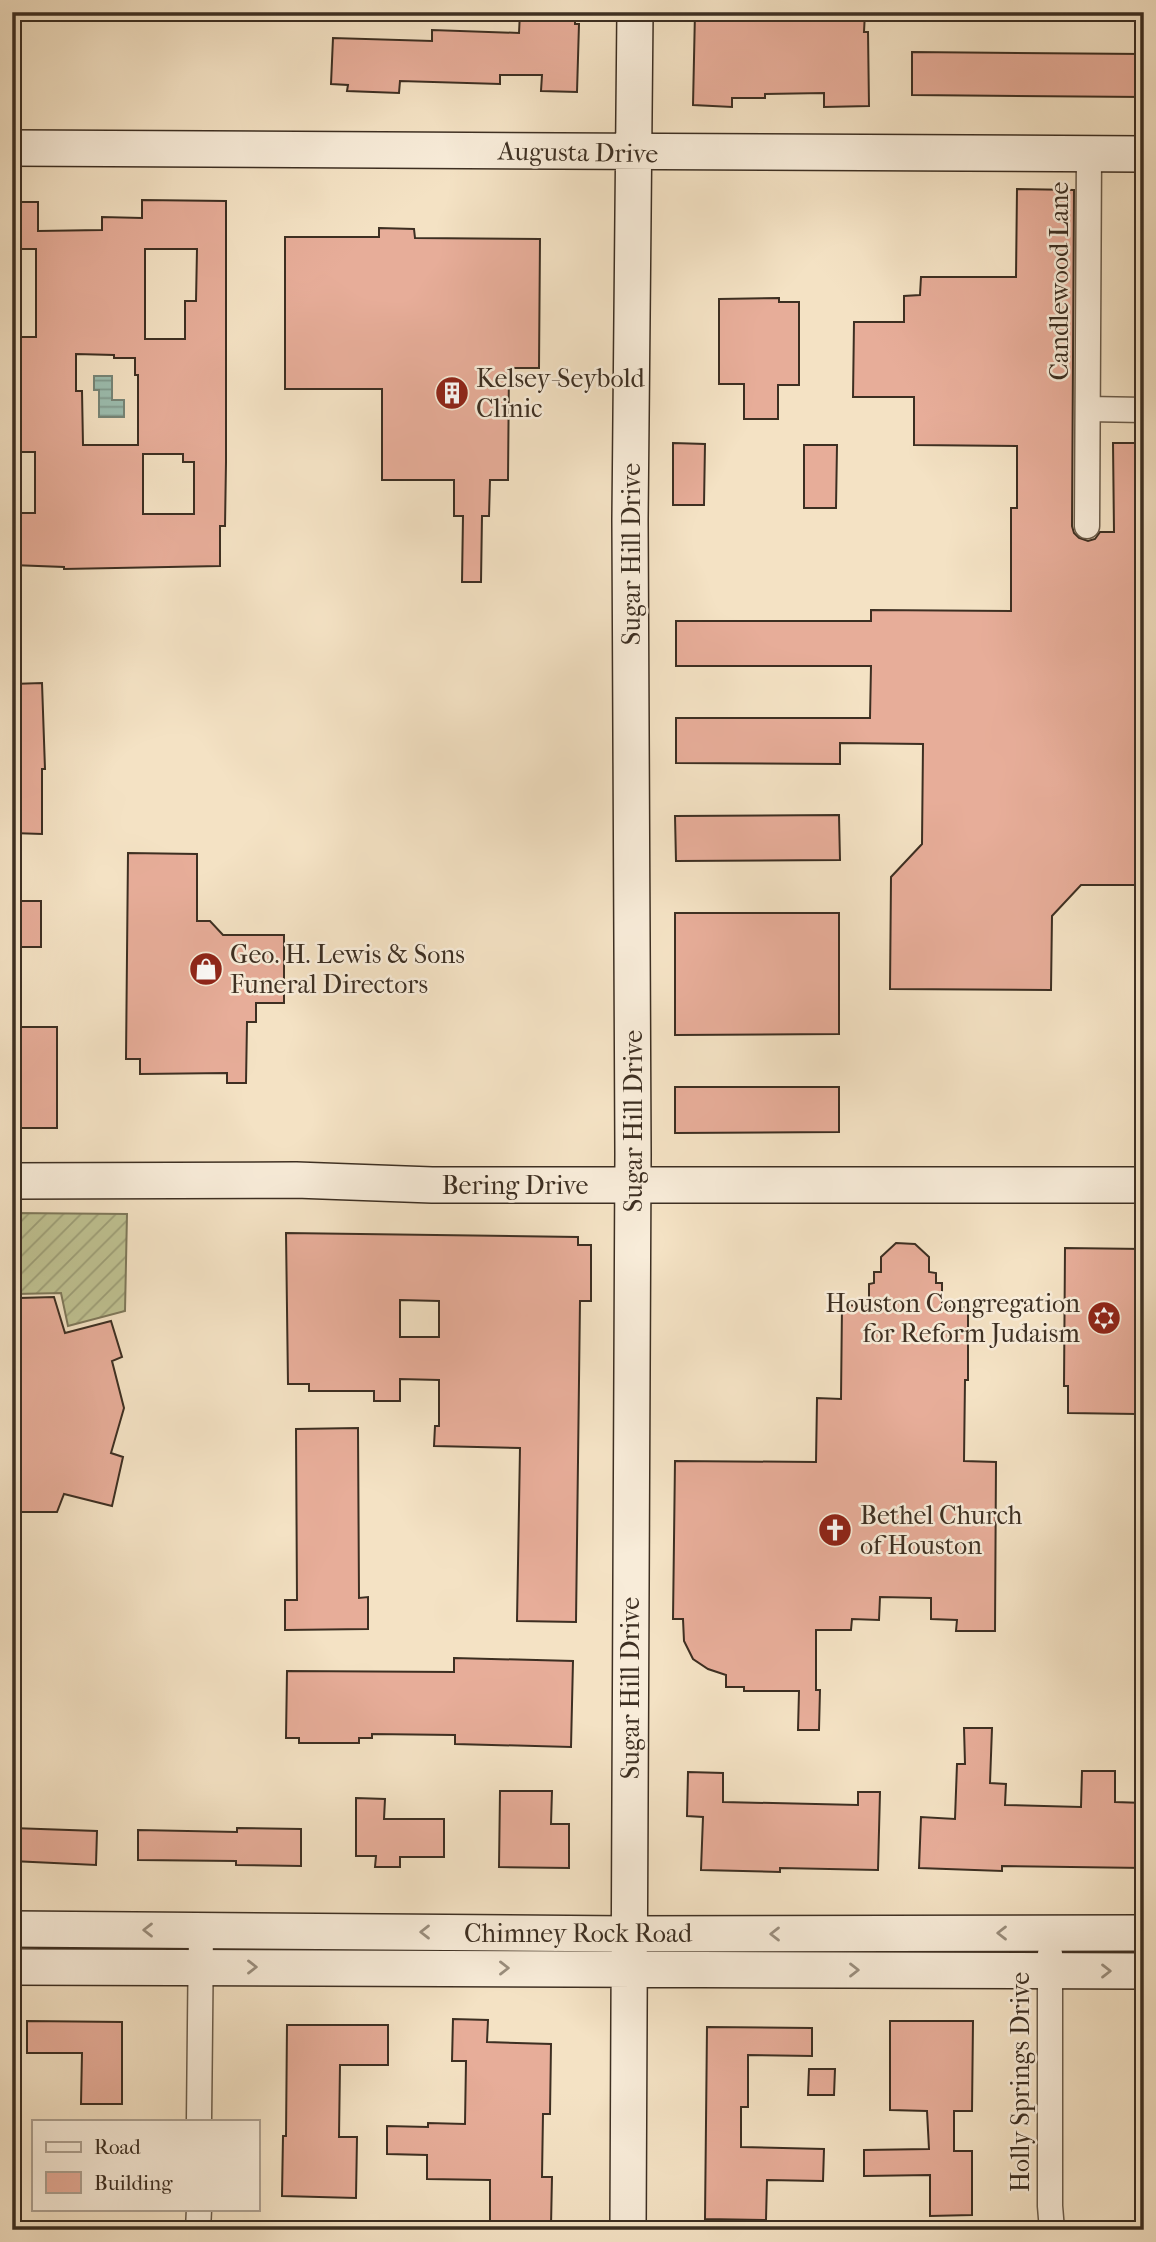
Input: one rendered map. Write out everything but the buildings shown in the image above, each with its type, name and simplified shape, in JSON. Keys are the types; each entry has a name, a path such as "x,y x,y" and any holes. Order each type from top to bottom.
{"street":[{"name":"Sugar Hill Drive","path":"628,2230 633,1184 630,520 635,12"},
{"name":"Augusta Drive","path":"12,148 1144,154"},
{"name":"Candlewood Lane","path":"1087,526 1089,153"},
{"name":"Candlewood Lane","path":"1088,409 1144,410"},
{"name":"Bering Drive","path":"12,1181 296,1180 432,1185 1144,1185"},
{"name":"Chimney Rock Road","path":"12,1929 628,1934 1144,1933"},
{"path":"199,2120 201,1931"},
{"name":"Holly Springs Drive","path":"1050,1933 1052,2230"},
{"name":"Chimney Rock Road","path":"12,1967 1144,1971"},
{"path":"198,2230 199,2210"}],"green space":[{"path":"12,1213 127,1214 125,1311 68,1326 61,1293 16,1294 12,1304"}],"shaded area":[{"path":"94,376 112,376 112,400 124,400 124,417 99,417 99,390 94,390"}],"place":[{"name":"Kelsey-Seybold Clinic","path":"452,393"},
{"name":"Geo. H. Lewis & Sons Funeral Directors","path":"206,969"},
{"name":"Houston Congregation for Reform Judaism","path":"1104,1318"},
{"name":"Bethel Church of Houston","path":"835,1530"}]}
